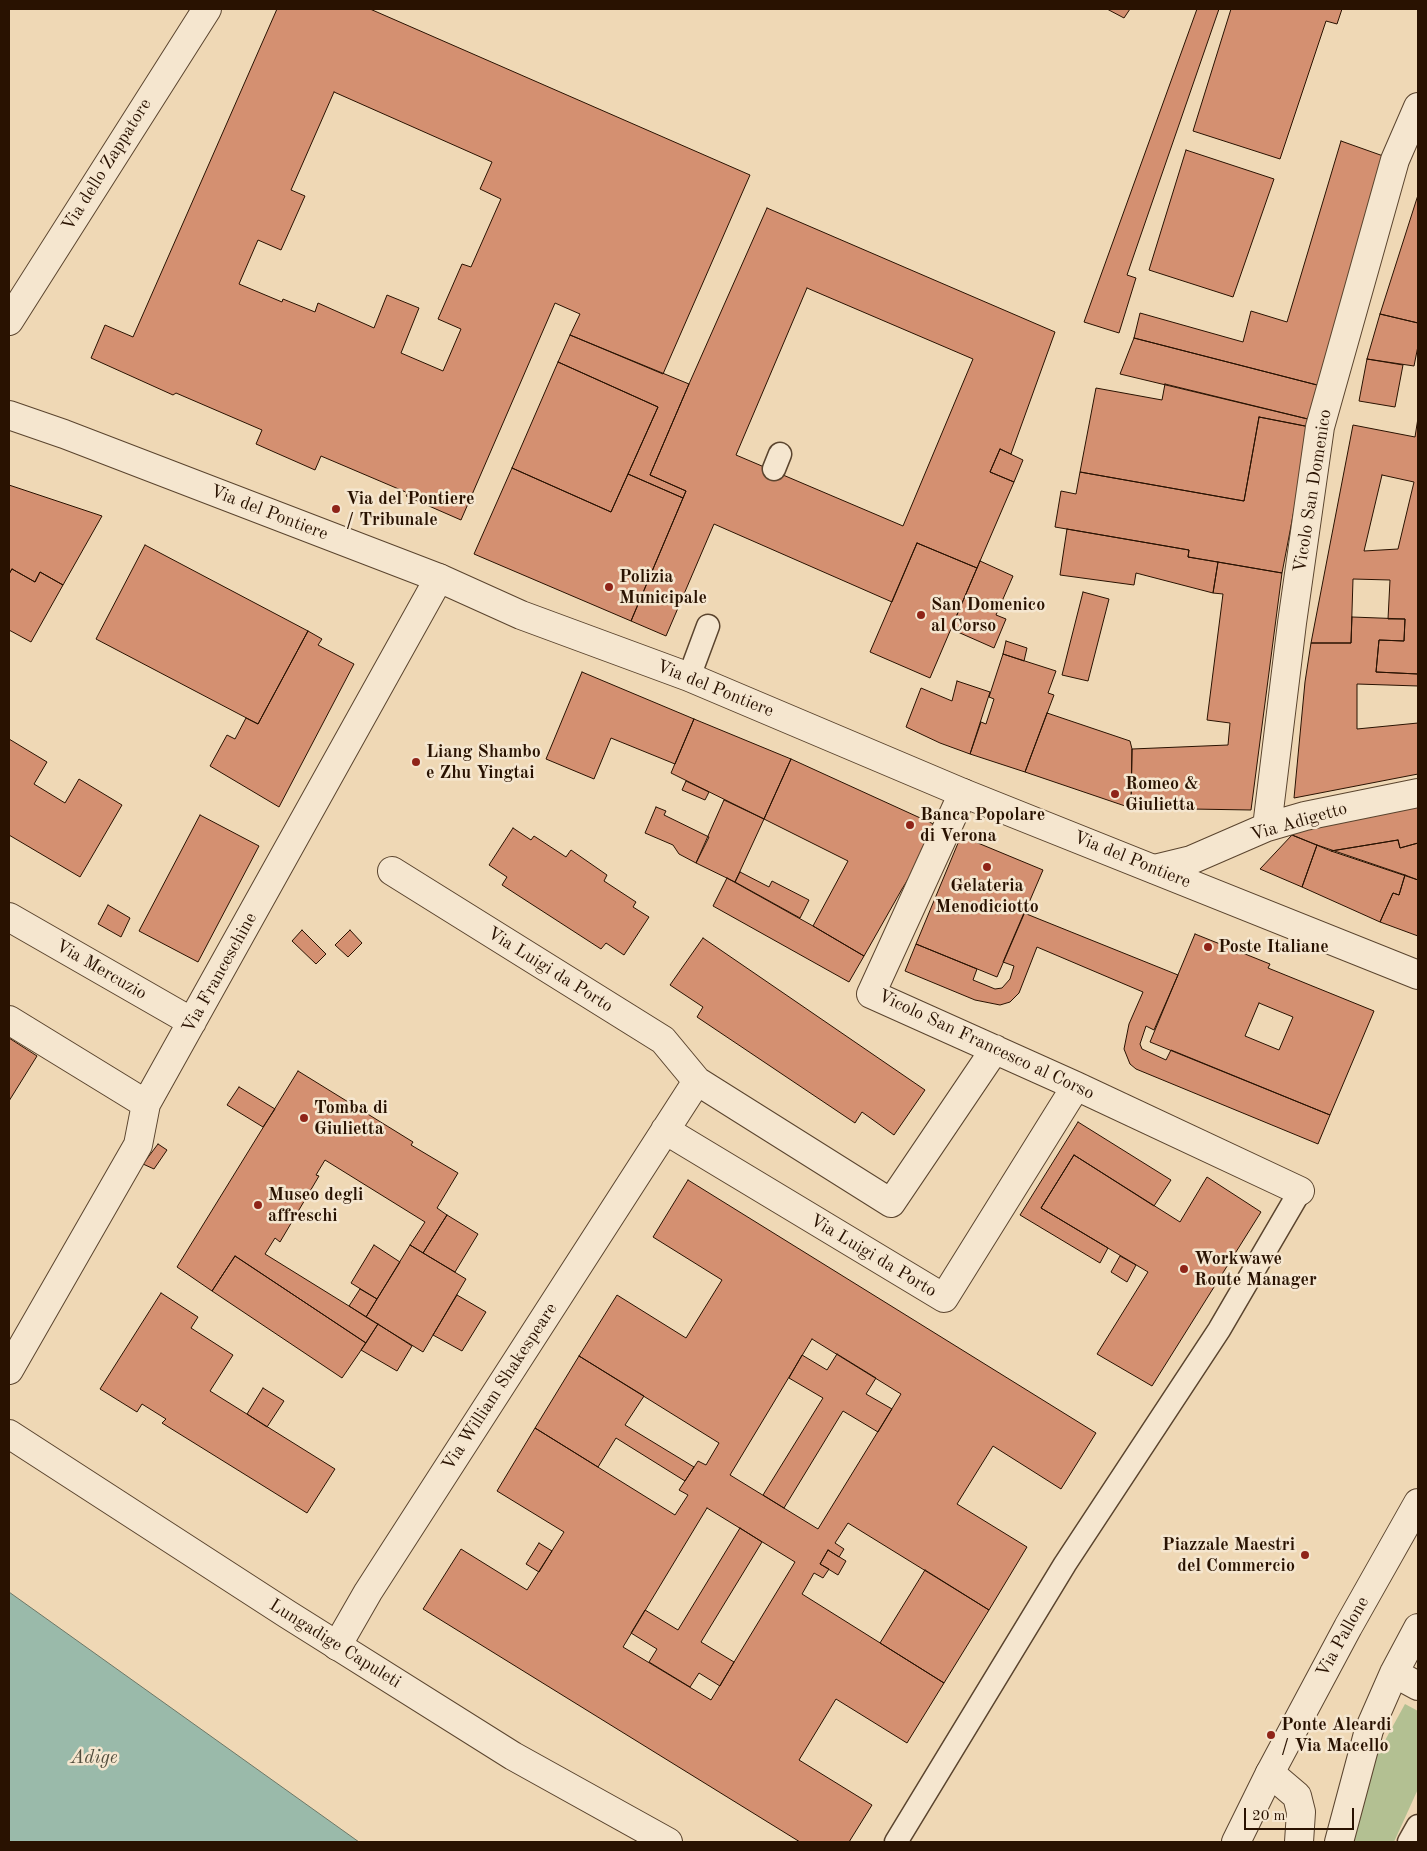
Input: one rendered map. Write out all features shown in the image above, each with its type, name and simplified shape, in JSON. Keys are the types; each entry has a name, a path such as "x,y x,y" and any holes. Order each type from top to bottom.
{"street":[{"name":"Via dello Zappatore","path":"9,321 207,9"},
{"name":"Vicolo San Domenico","path":"1267,827 1292,623 1320,427 1396,160 1418,107"},
{"name":"Via del Pontiere","path":"9,415 64,434 439,578 521,615 689,677 963,793 1418,974"},
{"name":"Via Franceschine","path":"9,1370 138,1145 146,1104 439,578"},
{"name":"Vicolo San Francesco al Corso","path":"963,793 871,994 1076,1086 1300,1191"},
{"name":"Via Adigetto","path":"1154,869 1191,860 1267,827 1305,816 1418,794"},
{"name":"Via Luigi da Porto","path":"392,872 663,1040 697,1081 891,1204 994,1049"},
{"name":"Via Mercuzio","path":"9,918 192,1022"},
{"path":"9,1020 146,1104"},
{"path":"664,1130 697,1081"},
{"name":"Via Luigi da Porto","path":"664,1130 944,1298 1076,1086"},
{"name":"Via William Shakespeare","path":"337,1646 368,1592 664,1130"},
{"name":"Lungadige Capuleti","path":"9,1434 337,1646 513,1756 668,1842"},
{"name":"Via Pallone","path":"1236,1842 1270,1773 1348,1627 1418,1503"},
{"path":"1340,1842 1368,1730 1394,1673 1418,1628"},
{"path":"1394,1673 1418,1686"},
{"path":"1270,1773 1297,1796 1301,1812 1300,1842"}],"lane":[{"path":"689,677 708,626"},
{"path":"896,1842 1065,1564 1219,1330 1300,1191"},
{"path":"1409,1842 1418,1826"}],"green space":[{"path":"1405,1704 1418,1711 1418,1789 1394,1842 1354,1842 1377,1755"}],"water":[{"name":"Adige","path":"9,1592 359,1842 9,1842"}],"building":[{"path":"277,9 370,9 750,175 663,374 570,335 580,314 555,303 461,520 406,496 408,493 321,456 315,470 256,444 262,430 176,393 173,395 91,358 105,325 133,337","holes":["334,92 492,162 480,189 501,199 471,267 462,264 438,319 461,329 443,371 401,353 419,308 387,295 374,328 318,303 315,312 283,299 282,302 239,284 258,240 281,250 305,196 291,190"]},
{"path":"1107,9 1130,9 1124,18"},
{"path":"1197,9 1219,9 1127,275 1136,278 1119,333 1084,322"},
{"path":"1231,9 1342,9 1337,24 1326,21 1280,159 1193,131"},
{"path":"1341,141 1386,157 1321,386 1134,338 1140,313 1243,342 1251,311 1287,322"},
{"path":"1186,150 1274,179 1233,297 1149,270"},
{"path":"1418,195 1418,323 1380,314"},
{"path":"767,208 1055,332 1011,454 1000,449 990,472 1014,482 977,568 917,543 892,602 714,524 666,636 631,621 686,491 650,475","holes":["807,288 973,359 903,526 736,455"]},
{"path":"1380,314 1418,323 1418,346 1414,366 1367,359"},
{"path":"570,335 689,384 650,475 686,491 683,498 628,474 658,407 558,362"},
{"path":"1134,338 1321,386 1312,420 1120,374"},
{"path":"1367,359 1403,365 1395,407 1359,401"},
{"path":"558,362 658,407 611,512 512,468"},
{"path":"1165,384 1312,420 1310,427 1259,417 1244,501 1080,472 1096,388 1162,400"},
{"path":"1259,417 1310,427 1282,573 1188,557 1189,550 1055,527 1061,491 1076,494 1080,472 1244,501"},
{"path":"1418,418 1418,674 1376,672 1379,640 1404,641 1405,619 1388,619 1390,580 1353,579 1351,643 1311,643 1353,425 1415,437","holes":["1382,475 1414,482 1398,549 1364,551"]},
{"path":"1000,449 1023,460 1014,482 990,472"},
{"path":"512,468 611,512 628,474 683,498 631,621 474,554"},
{"path":"9,485 102,516 63,585 40,572 35,582 12,569 9,574"},
{"path":"1067,529 1189,550 1188,557 1218,562 1213,593 1136,573 1134,585 1060,575"},
{"name":"San Domenico al Corso","path":"917,543 977,568 930,678 870,652"},
{"path":"145,545 308,631 258,724 96,639"},
{"path":"980,561 1013,576 996,615 1006,619 994,648 951,629"},
{"path":"1218,562 1282,573 1251,810 1131,808 1132,749 1228,745 1230,723 1207,720 1223,594 1213,593"},
{"path":"12,569 35,582 40,572 63,585 31,642 9,630 9,574"},
{"path":"1083,592 1109,599 1088,681 1062,675"},
{"path":"1352,617 1405,619 1404,641 1379,640 1376,672 1418,674 1418,686 1357,684 1357,729 1418,723 1418,774 1294,798 1305,682 1311,643 1351,643"},
{"path":"308,631 322,639 318,645 354,664 279,807 210,766 227,735 235,739 246,718 258,724"},
{"path":"1006,641 1027,648 1024,661 1003,654"},
{"path":"1003,654 1056,671 1048,693 1054,695 1025,772 970,754 981,722 986,724 994,699 989,697"},
{"path":"582,672 694,719 675,764 611,738 594,779 546,759"},
{"path":"957,681 990,692 970,754 940,743 906,727 921,688 952,701"},
{"path":"1047,713 1130,741 1132,749 1131,808 1025,772"},
{"path":"694,719 791,759 764,819 671,773"},
{"path":"9,739 47,762 34,784 65,803 79,779 122,805 80,877 9,835"},
{"path":"791,759 940,827 864,956 813,926 848,861 764,819"},
{"path":"686,781 709,792 705,800 682,790"},
{"path":"724,800 764,819 735,882 696,863"},
{"path":"1418,803 1418,843 1400,848 1398,840 1331,851 1292,835 1303,825"},
{"path":"656,807 666,811 664,815 709,837 696,863 679,854 673,845 645,833"},
{"path":"200,815 259,846 198,962 139,931"},
{"path":"513,828 531,840 534,836 566,857 571,850 607,875 604,881 636,902 633,907 649,917 624,955 606,943 601,949 502,885 507,877 489,865"},
{"path":"1292,835 1317,845 1302,887 1260,869"},
{"path":"961,836 1043,870 997,977 916,944"},
{"path":"1398,840 1400,848 1418,843 1418,880 1331,851"},
{"path":"1317,845 1405,875 1399,895 1393,893 1380,922 1302,887"},
{"path":"740,872 769,887 772,881 809,900 800,918 735,882"},
{"path":"1405,875 1418,880 1418,936 1380,922 1393,893 1399,895"},
{"path":"727,878 864,956 849,982 713,906"},
{"path":"108,905 130,918 121,937 98,924"},
{"path":"1024,913 1178,975 1154,1030 1146,1026 1140,1044 1142,1049 1166,1060 1171,1050 1330,1115 1318,1144 1136,1069 1130,1064 1124,1049 1129,1024 1143,992 1037,947 1019,993 1010,1002 1000,1005 975,1000 905,971 916,944 977,969 973,980 995,989 1002,988 1010,979 1014,966 1003,962"},
{"path":"302,930 326,954 316,964 292,941"},
{"path":"350,930 362,943 348,957 335,945"},
{"path":"1195,934 1270,964 1268,968 1374,1011 1330,1115 1150,1042","holes":["1259,1003 1293,1017 1279,1050 1245,1036"]},
{"path":"703,938 925,1090 894,1135 862,1112 855,1123 697,1017 703,1007 670,985"},
{"path":"9,1038 37,1056 9,1101"},
{"name":"Museo degli affreschi","path":"298,1071 413,1142 411,1145 458,1173 437,1208 447,1215 423,1253 410,1245 425,1222 325,1160 316,1175 319,1176 280,1242 275,1238 265,1254 378,1324 366,1343 235,1256 212,1291 177,1267"},
{"path":"239,1087 275,1109 263,1127 227,1105"},
{"path":"1078,1122 1171,1180 1154,1206 1074,1155 1041,1208 1108,1248 1100,1263 1020,1215"},
{"path":"158,1144 167,1150 154,1169 143,1164"},
{"name":"Workwawe Route Manager","path":"1074,1155 1180,1222 1207,1177 1261,1212 1152,1386 1097,1354 1148,1272 1041,1208"},
{"path":"688,1180 1096,1433 1061,1489 993,1446 957,1504 1027,1547 989,1610 848,1523 835,1543 844,1549 839,1557 828,1550 820,1564 829,1569 823,1578 814,1573 802,1594 944,1683 907,1743 836,1699 799,1760 872,1805 849,1842 800,1842 423,1609 461,1549 527,1590 564,1532 497,1491 535,1428 675,1515 688,1495 679,1490 698,1461 706,1465 719,1443 579,1356 617,1295 686,1338 722,1280 653,1237","holes":["812,1339 901,1394 818,1529 730,1475","707,1508 795,1562 711,1700 623,1647"]},
{"path":"447,1215 478,1234 455,1272 423,1253"},
{"path":"374,1245 400,1262 377,1299 351,1283"},
{"path":"410,1245 466,1279 423,1352 366,1317"},
{"path":"235,1256 366,1343 342,1378 212,1291"},
{"path":"1120,1256 1136,1265 1127,1282 1111,1272"},
{"path":"360,1289 377,1299 366,1317 349,1306"},
{"path":"161,1293 198,1317 191,1328 233,1355 210,1391 335,1469 307,1513 162,1423 166,1419 142,1404 137,1412 100,1389"},
{"path":"457,1295 486,1312 462,1351 433,1335"},
{"path":"378,1324 412,1346 397,1371 361,1350"},
{"path":"837,1354 876,1378 866,1394 892,1409 878,1432 843,1411 784,1508 763,1495 823,1398 789,1378 802,1355 827,1370"},
{"path":"579,1356 644,1396 625,1425 694,1467 685,1481 616,1438 598,1467 535,1428"},
{"path":"263,1388 284,1401 267,1427 247,1414"},
{"path":"740,1528 762,1542 701,1642 734,1662 720,1686 699,1673 690,1687 649,1662 657,1649 631,1633 645,1610 678,1630"},
{"path":"539,1543 552,1551 539,1572 526,1564"},
{"path":"828,1550 846,1561 838,1575 820,1564"},
{"path":"925,1570 989,1610 944,1683 880,1643"}],"place":[{"name":"Via del Pontiere / Tribunale","path":"336,509"},
{"name":"Polizia Municipale","path":"609,587"},
{"name":"San Domenico al Corso","path":"921,615"},
{"name":"Liang Shambo e Zhu Yingtai","path":"416,762"},
{"name":"Romeo & Giulietta","path":"1115,794"},
{"name":"Banca Popolare di Verona","path":"910,825"},
{"name":"Gelateria Menodiciotto","path":"987,867"},
{"name":"Poste Italiane","path":"1208,947"},
{"name":"Tomba di Giulietta","path":"304,1118"},
{"name":"Museo degli affreschi","path":"258,1205"},
{"name":"Workwawe Route Manager","path":"1184,1269"},
{"name":"Piazzale Maestri del Commercio","path":"1305,1555"},
{"name":"Ponte Aleardi / Via Macello","path":"1271,1735"}]}
